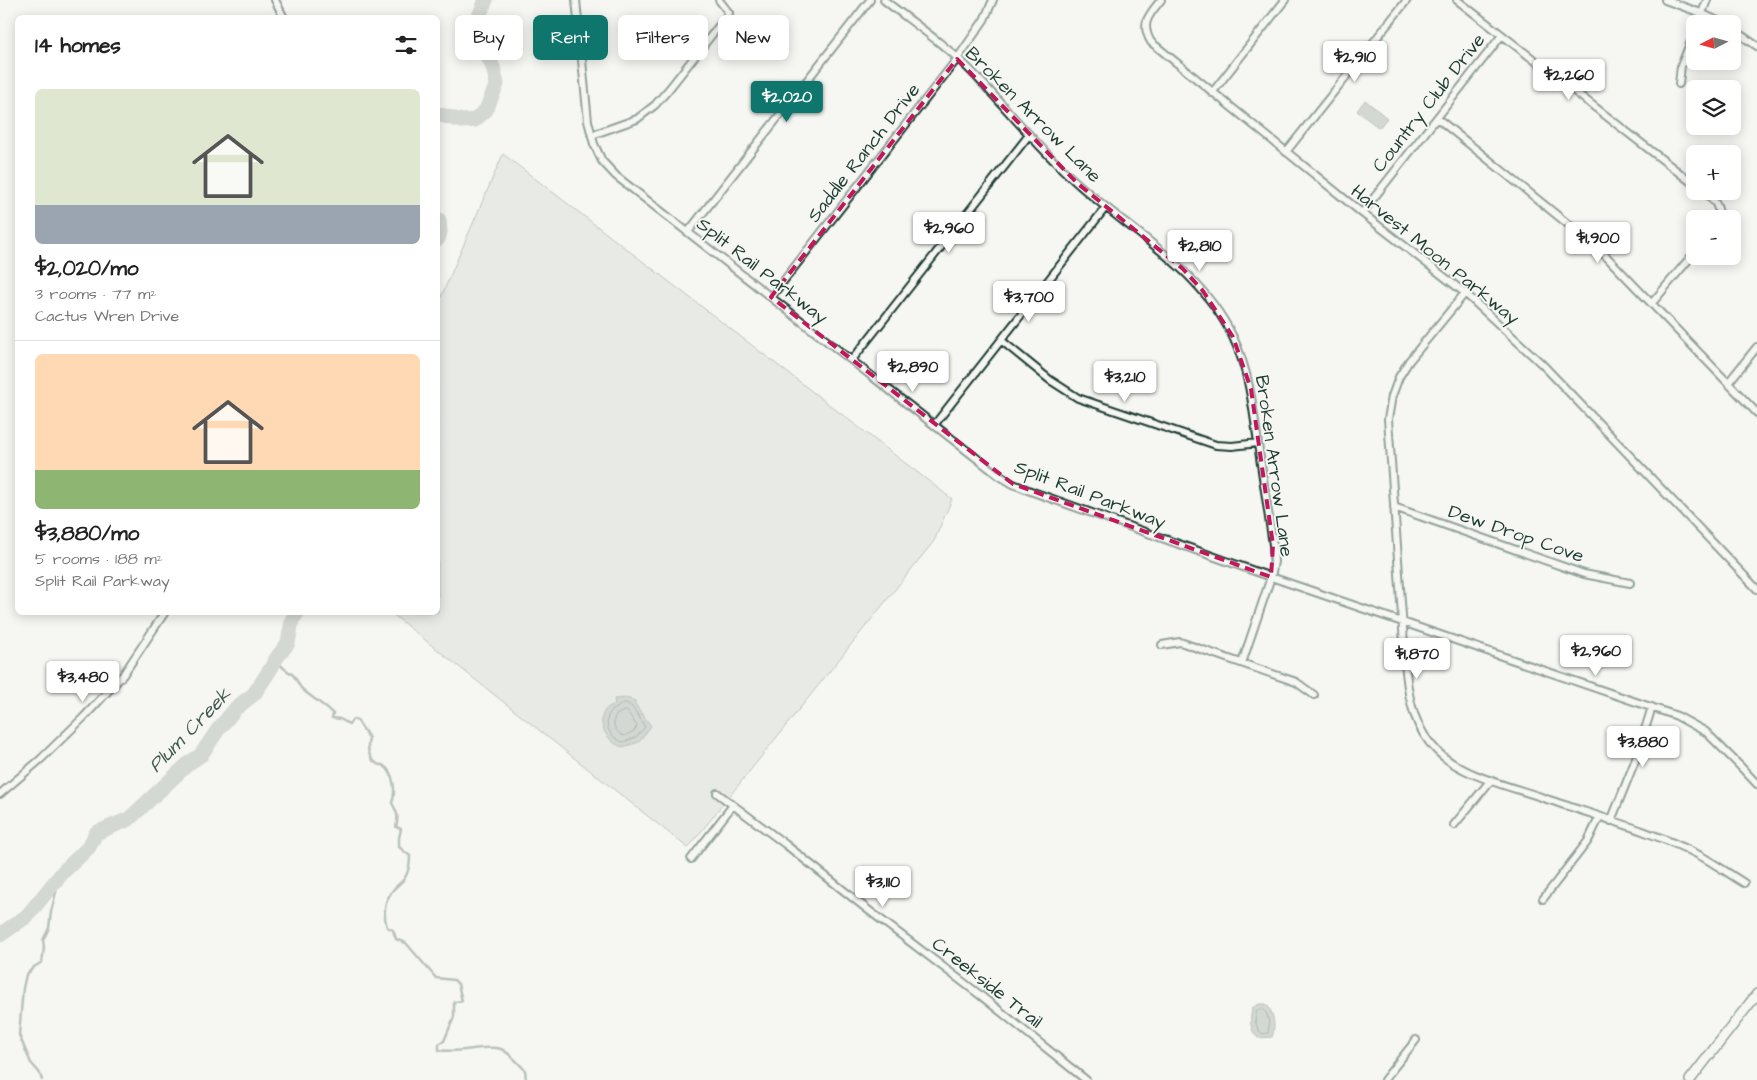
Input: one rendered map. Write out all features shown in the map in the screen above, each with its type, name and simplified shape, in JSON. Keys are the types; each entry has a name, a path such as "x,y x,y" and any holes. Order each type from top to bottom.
{"main road":[{"path":"1690,1080 1757,994"}],"street":[{"path":"275,0 282,15"},
{"name":"Split Rail Parkway","path":"576,0 588,121 602,161 616,176 935,424 982,463 1013,484 1271,577 1677,716 1706,732 1757,784"},
{"path":"592,135 637,119 655,105 729,13 719,0"},
{"path":"688,232 870,0"},
{"name":"Broken Arrow Lane","path":"884,0 971,71 1076,183 1183,269 1219,312 1233,337 1243,362 1250,389 1274,562 1271,577 1242,664"},
{"name":"Saddle Ranch Drive","path":"771,297 957,59 984,20 993,0"},
{"name":"Harvest Moon Parkway","path":"1161,0 1146,18 1146,33 1151,42 1362,213 1465,293 1543,365 1757,589"},
{"path":"1212,93 1285,0"},
{"path":"1286,152 1407,0"},
{"path":"1457,0 1686,178"},
{"path":"1665,0 1705,15"},
{"path":"1701,13 1707,0"},
{"name":"Country Club Drive","path":"1362,213 1502,35"},
{"path":"1741,35 1757,46"},
{"path":"1679,84 1681,66 1686,54"},
{"path":"1437,118 1600,250 1757,413"},
{"path":"852,360 1030,135"},
{"path":"935,424 1106,207"},
{"path":"1652,303 1686,263"},
{"path":"1465,293 1409,361 1399,377 1392,396 1388,419 1408,697 1416,721 1426,738 1438,752 1455,764 1491,780 1611,821 1698,855 1744,883"},
{"path":"1002,341 1050,380 1078,398 1216,445 1232,446 1258,443"},
{"path":"1728,383 1757,347"},
{"name":"Dew Drop Cove","path":"1394,507 1584,574 1630,583"},
{"path":"0,794 41,759 117,682 163,615"},
{"path":"1162,645 1180,642 1296,682 1314,695"},
{"path":"1611,821 1635,761 1652,707"},
{"path":"1454,825 1491,780"},
{"name":"Creekside Trail","path":"716,793 980,995 1086,1080"},
{"path":"691,859 733,806"},
{"path":"1543,899 1588,841 1599,818"},
{"path":"1384,1080 1416,1040"}],"highlighted area":[{"path":"957,59 1077,183 1183,269 1203,291 1233,337 1251,389 1273,545 1271,577 1013,484 771,297"}],"shaded area":[{"path":"503,154 952,499 934,541 688,848 394,615 440,615 440,299"}],"water":[{"path":"1365,100 1387,118 1379,128 1357,111"},
{"path":"627,698 635,701 635,704 651,726 639,742 623,747 616,744 605,733 602,719 603,713 615,704 614,699"},
{"path":"1259,1004 1266,1004 1271,1011 1274,1024 1272,1037 1258,1038 1253,1031 1251,1020 1252,1008"}],"waterway":[{"name":"Plum Creek","path":"440,115 462,121 475,120 486,110 497,84 493,67 487,55 479,51 484,37 479,16 486,0"},
{"name":"Plum Creek","path":"0,935 27,916 63,872 89,847 96,833 129,819 189,763 201,755 217,731 236,708 254,694 288,643 292,620 296,615"},
{"path":"276,659 282,667 293,675 302,689 333,714 332,718 340,719 349,724 353,719 357,720 369,738 368,748 371,758 379,765 384,766 390,773 394,788 392,803 397,817 396,827 401,829 399,847 410,856 410,859 406,876 390,894 386,903 385,917 387,927 393,930 396,939 406,943 436,978 454,980 458,984 462,1001 454,1002 454,1017 444,1041 439,1044 439,1050 501,1049 525,1070 526,1080"},
{"path":"42,1080 39,1072 31,1063 19,1035 26,975 42,962 43,940 49,928 58,878"}]}
